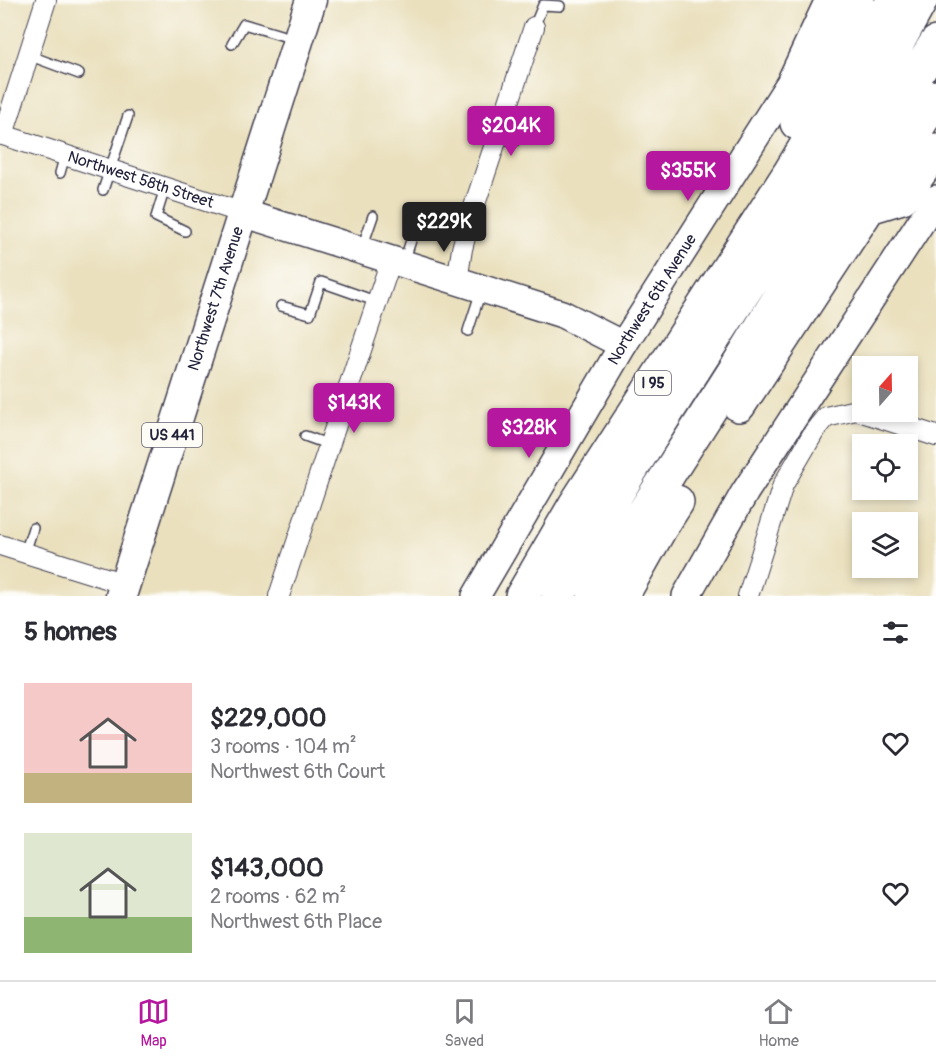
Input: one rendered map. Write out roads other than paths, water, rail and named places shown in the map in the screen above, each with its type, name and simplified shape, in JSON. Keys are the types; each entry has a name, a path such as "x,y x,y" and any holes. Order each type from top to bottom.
{"highway":[{"path":"789,174 789,140 858,0"},
{"name":"I 95","path":"522,596 593,477 789,174 894,0"},
{"path":"558,596 666,413 831,156 881,73 921,0"},
{"path":"594,596 618,553 735,370 936,43"},
{"path":"622,596 661,527 869,207 936,97"},
{"path":"869,207 902,197 936,150"}],"main road":[{"name":"Northwest 7th Avenue","path":"123,590 311,0"},
{"path":"790,83 829,0"},
{"name":"Northwest 6th Avenue","path":"476,596 623,345 790,83"},
{"path":"686,596 745,492 936,199"},
{"name":"Northwest 58th Street","path":"243,213 562,314 623,345"}],"street":[{"path":"1,134 45,0"},
{"name":"Northwest 6th Avenue","path":"790,83 816,0"},
{"path":"470,285 462,249 469,222 506,140 534,27"},
{"name":"Northwest 58th Street","path":"1,134 63,164 109,170 243,213"},
{"path":"279,596 378,302 398,262"},
{"path":"748,596 783,485 814,432 826,417 856,410 936,436"},
{"path":"0,545 123,590"}],"lane":[{"path":"534,27 543,5 560,6"},
{"path":"232,44 244,24 298,40"},
{"path":"28,55 79,74"},
{"path":"103,190 128,116"},
{"path":"165,188 156,217 184,231"},
{"path":"361,251 373,216"},
{"path":"398,262 416,225"},
{"path":"281,306 310,314 321,282 378,302"},
{"path":"468,331 470,285"},
{"path":"305,436 330,445"},
{"path":"25,553 33,528"}]}
